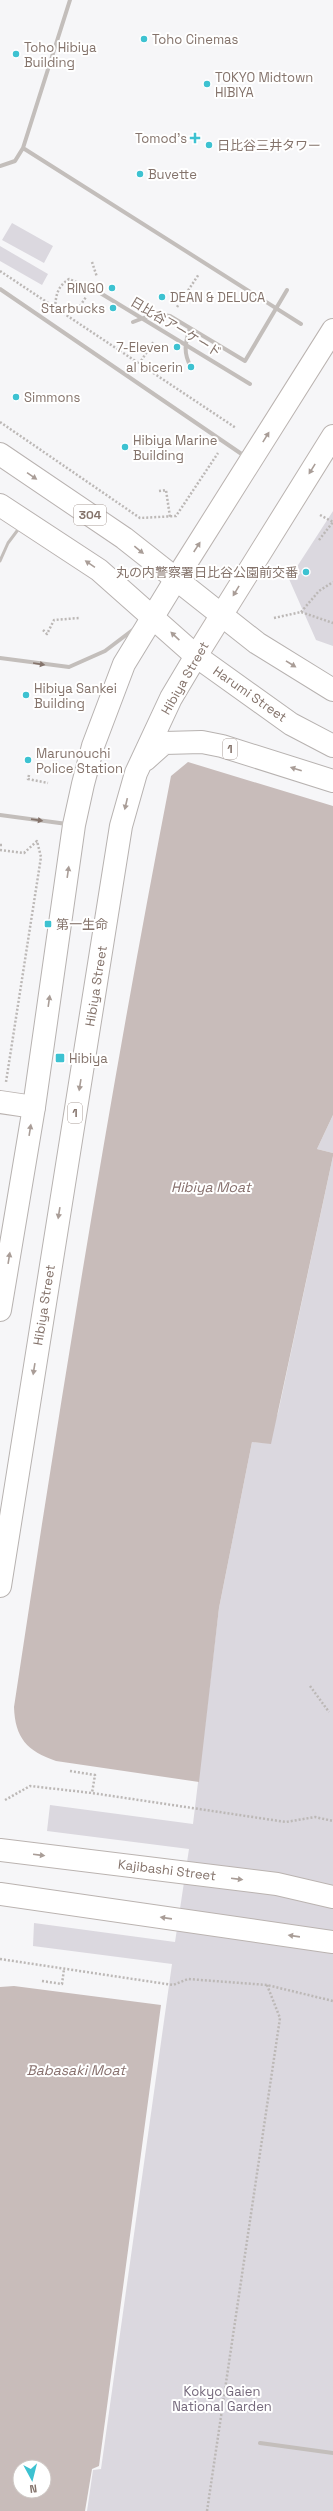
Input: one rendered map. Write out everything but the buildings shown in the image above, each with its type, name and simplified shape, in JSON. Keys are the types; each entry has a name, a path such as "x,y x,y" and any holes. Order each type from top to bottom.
{"main road":[{"path":"0,1310 34,1108 74,826 92,746 107,704 124,664 333,330"},
{"name":"Hibiya Street","path":"0,1586 121,826 136,773 172,698 196,656 333,436"},
{"name":"304","path":"0,454 124,538 176,580"},
{"name":"Harumi Street","path":"0,505 99,570 153,616 196,656 291,724 333,746"},
{"path":"176,580 258,643 333,690"},
{"name":"1","path":"136,773 149,755 164,743 202,742 333,781"},
{"path":"0,1102 34,1108"},
{"name":"Kajibashi Street","path":"0,1850 277,1884 333,1897"},
{"path":"0,1894 333,1942"}],"street":[{"path":"0,166 15,161 23,148 70,0"},
{"path":"23,148 301,324"},
{"name":"日比谷アーケード","path":"92,288 250,384"},
{"path":"0,289 251,460"},
{"path":"134,322 154,314 170,316 245,361 287,290"},
{"path":"190,328 186,341 185,352 192,367"},
{"path":"0,658 69,667 105,651 153,616"},
{"path":"0,814 74,826"},
{"path":"260,2443 333,2452"}],"lane":[{"path":"0,562 8,543 25,521"}],"path":[{"path":"92,262 98,279"},
{"path":"0,271 236,428"},
{"path":"55,308 56,295 61,284 68,279"},
{"path":"0,422 140,518 176,516 218,453"},
{"path":"159,491 166,490 170,517"},
{"path":"320,514 333,522 320,540"},
{"path":"301,612 319,591 333,582"},
{"path":"274,618 301,612 333,623"},
{"path":"43,630 47,634 54,620 79,618"},
{"path":"29,776 28,779 48,783"},
{"path":"0,850 24,853 37,841 41,857 6,1082 0,1082"},
{"path":"11,1046 16,1041"},
{"path":"310,1686 329,1712"},
{"path":"70,1771 95,1775 92,1793"},
{"path":"5,1800 30,1786 92,1793 286,1822 314,1817 333,1821"},
{"path":"0,1959 173,1985 188,1979 267,1985 333,2001"},
{"path":"42,1981 62,1984 64,1969"},
{"path":"207,2511 280,2018 267,1985"}],"green space":[{"path":"12,223 53,246 44,263 2,240"},
{"path":"0,246 48,274 42,285 0,261"},
{"path":"333,511 333,646 316,640 289,579"},
{"path":"333,1115 333,1153 317,1149"},
{"name":"Kokyo Gaien National Garden","path":"333,1156 333,2511 87,2511 93,2470 101,2469 172,1964 33,1946 34,1923 175,1942 189,1849 47,1831 50,1805 193,1824 219,1608 252,1442 266,1443 278,1413"}],"water":[{"name":"Hibiya Moat","path":"188,762 333,806 333,1115 317,1149 333,1153 333,1156 271,1444 252,1442 219,1608 199,1782 56,1761 46,1757 37,1753 24,1742 17,1727 14,1707 50,1473 107,1124 149,892 171,776"},
{"name":"Babasaki Moat","path":"14,1986 161,2005 99,2466 92,2469 85,2511 0,2511 0,1987"}],"place":[{"name":"Toho Cinemas","path":"144,39"},
{"name":"Toho Hibiya Building","path":"16,54"},
{"name":"TOKYO Midtown HIBIYA","path":"207,84"},
{"name":"Tomod's","path":"195,138"},
{"name":"日比谷三井タワー","path":"209,145"},
{"name":"Buvette","path":"140,174"},
{"name":"RINGO","path":"112,288"},
{"name":"DEAN & DELUCA","path":"162,297"},
{"name":"Starbucks","path":"113,308"},
{"name":"7-Eleven","path":"177,347"},
{"name":"al bicerin","path":"191,367"},
{"name":"Simmons","path":"16,397"},
{"name":"Hibiya Marine Building","path":"125,447"},
{"name":"丸の内警察署日比谷公園前交番","path":"306,572"},
{"name":"Hibiya Sankei Building","path":"26,695"},
{"name":"Marunouchi Police Station","path":"28,760"},
{"name":"第一生命","path":"48,924"},
{"name":"Hibiya","path":"60,1058"}]}
